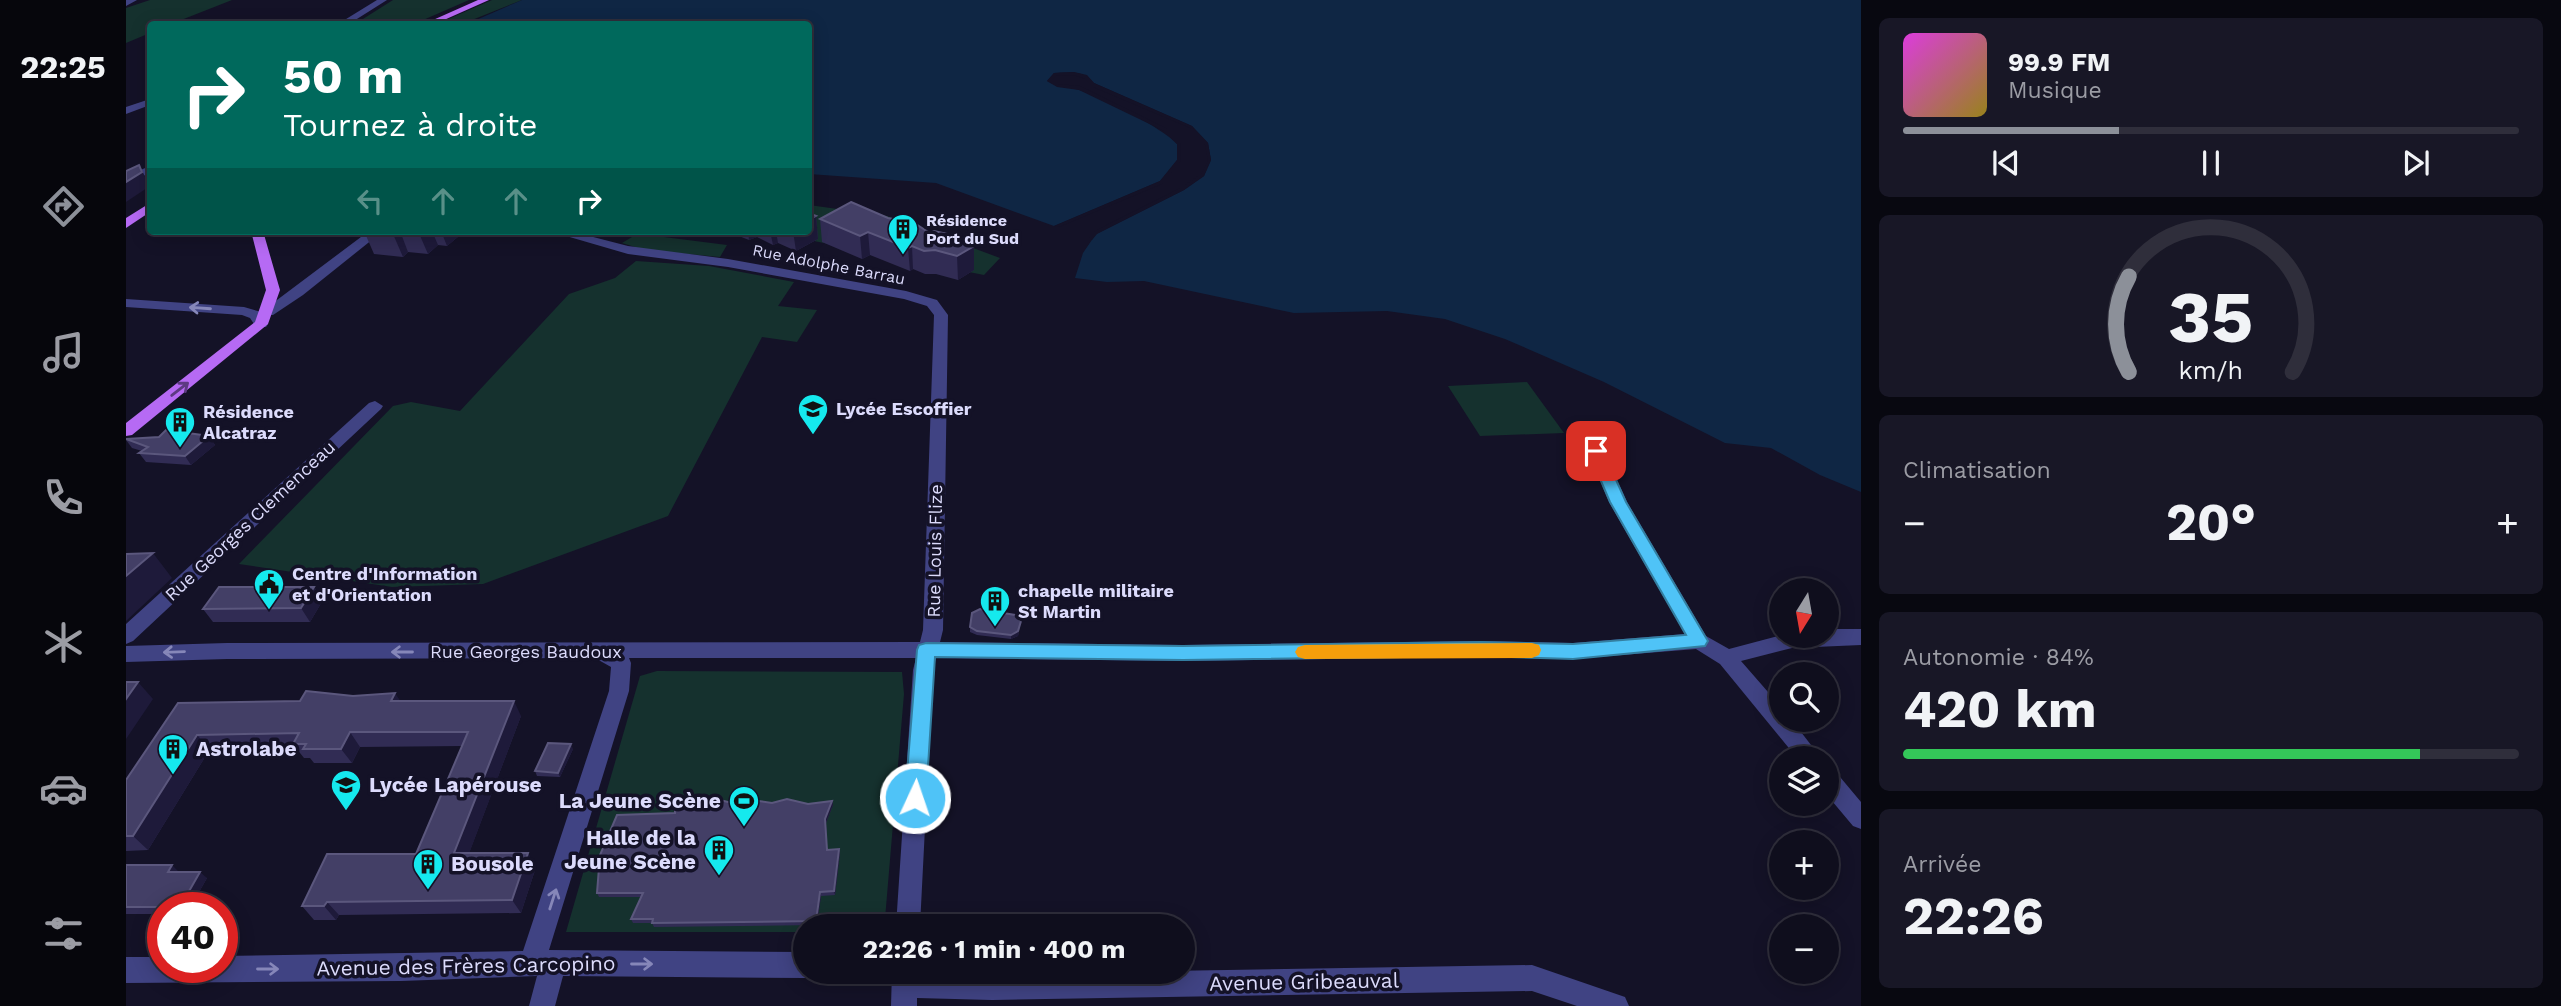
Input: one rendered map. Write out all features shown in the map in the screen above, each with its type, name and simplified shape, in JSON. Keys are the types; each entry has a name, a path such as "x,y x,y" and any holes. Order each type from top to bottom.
{"main road":[{"path":"426,21 474,0"},
{"path":"436,21 485,0"},
{"path":"126,224 147,209"},
{"path":"126,431 265,318 273,290 258,235"}],"street":[{"path":"126,3 133,0"},
{"path":"348,21 383,0"},
{"path":"126,111 147,103"},
{"path":"126,180 147,170"},
{"path":"126,303 244,311 265,318 372,235"},
{"name":"Rue Adolphe Barrau","path":"570,235 628,250 727,263 906,295 932,303"},
{"path":"273,290 303,287"},
{"name":"Rue Louis Flize","path":"909,914 924,660 933,630 941,316 932,303"},
{"name":"Rue Georges Clemenceau","path":"126,636 375,406"},
{"path":"1596,451 1618,502 1699,641 1727,658 1800,746"},
{"path":"1727,658 1750,648 1842,636 1861,637"},
{"path":"924,660 1183,653 1481,649 1573,651 1699,641"},
{"name":"Rue Georges Baudoux","path":"126,654 227,651 592,652 924,660"},
{"path":"542,1006 543,963 619,691 621,663 611,656 592,652"},
{"name":"Rue Georges Baudoux","path":"619,691 645,660 924,660"},
{"path":"1839,792 1861,819"},
{"name":"Avenue des Frères Carcopino","path":"126,970 543,963 793,965"},
{"name":"Avenue Gribeauval","path":"904,988 1532,978 1616,1006"}],"green space":[{"path":"150,0 232,0 179,21 147,21 147,34 126,43 126,8"},
{"path":"393,0 469,0 421,21 360,21"},
{"path":"492,0 522,0 470,21 444,21"},
{"path":"812,205 887,216 1000,258 984,275 799,238 812,235"},
{"path":"635,235 655,235 727,245 720,257 645,250 622,243"},
{"path":"636,261 709,266 794,282 778,306 817,310 797,342 762,337 668,516 483,584 392,587 239,564 393,406 411,402 460,411 569,294 615,278"},
{"path":"1527,382 1564,433 1480,436 1448,386"},
{"name":"La Jeune Scène","path":"657,671 902,672 904,694 885,914 793,914 793,932 566,932 640,676"}],"water":[{"path":"522,0 1861,0 1861,492 1820,475 1771,448 1725,443 1604,382 1505,339 1445,319 1387,311 1294,313 1144,281 1107,282 1075,278 1083,253 1096,234 1184,190 1204,176 1211,160 1208,143 1192,126 1094,83 1081,74 1054,73 1047,81 1089,94 1145,121 1177,144 1177,160 1160,181 1054,226 936,183 812,174 812,21 474,21"}],"pier":[{"path":"1074,72 1087,75 1094,83 1192,126 1208,143 1211,160 1204,176 1184,190 1097,234 1092,240 1089,238 1095,231 1182,187 1201,174 1208,160 1205,145 1190,128 1093,87 1085,79 1074,75 1056,76 1052,80 1058,84 1080,86 1166,128 1181,144 1180,162 1162,184 1059,227 1054,226 1160,181 1177,160 1177,144 1164,131 1079,90 1057,87 1047,81 1054,73"}],"building":[{"path":"139,165 142,172 126,182 126,171"},
{"path":"851,202 888,218 914,223 930,233 934,231 952,235 974,246 957,256 935,250 924,251 912,246 908,248 868,232 860,236 820,219"},
{"path":"166,430 209,436 185,456 139,453 148,447 126,439 159,437"},
{"path":"153,553 126,576 126,554"},
{"path":"219,587 314,587 301,608 203,609"},
{"name":"chapelle militaire St Martin","path":"980,609 1015,615 1021,621 1018,631 1011,635 977,631 970,627 972,613"},
{"path":"126,682 138,682 126,699"},
{"path":"306,691 353,696 395,693 391,701 514,701 454,853 528,853 512,900 327,902 324,906 302,906 327,854 416,854 468,732 350,732 341,749 303,749 306,744 293,744 299,733 197,735 133,836 126,836 126,780 178,703 300,701"},
{"path":"548,743 571,744 558,773 535,771"},
{"name":"Halle de la Jeune Scène","path":"716,799 736,804 752,800 772,803 787,799 808,804 832,801 825,819 827,850 839,849 834,891 820,892 817,914 793,914 793,921 652,923 653,919 631,919 643,893 597,893 600,855 617,815 675,813 675,800 699,803"},
{"path":"126,865 172,865 168,872 200,872 189,892 147,892 147,907 126,907"}],"slow traffic":[{"path":"1305,652 1532,650"}],"place":[{"name":"Résidence Port du Sud","path":"903,256"},
{"name":"Lycée Escoffier","path":"813,436"},
{"name":"Résidence Alcatraz","path":"180,449"},
{"name":"Centre d'Information et d'Orientation","path":"269,611"},
{"name":"chapelle militaire St Martin","path":"995,628"},
{"name":"Astrolabe","path":"173,776"},
{"name":"Lycée Lapérouse","path":"346,812"},
{"name":"La Jeune Scène","path":"744,828"},
{"name":"Halle de la Jeune Scène","path":"719,877"},
{"name":"Bousole","path":"428,891"}],"route":[{"path":"915,798 926,650 1183,653 1481,649 1573,651 1699,641 1618,502 1596,451"}]}
